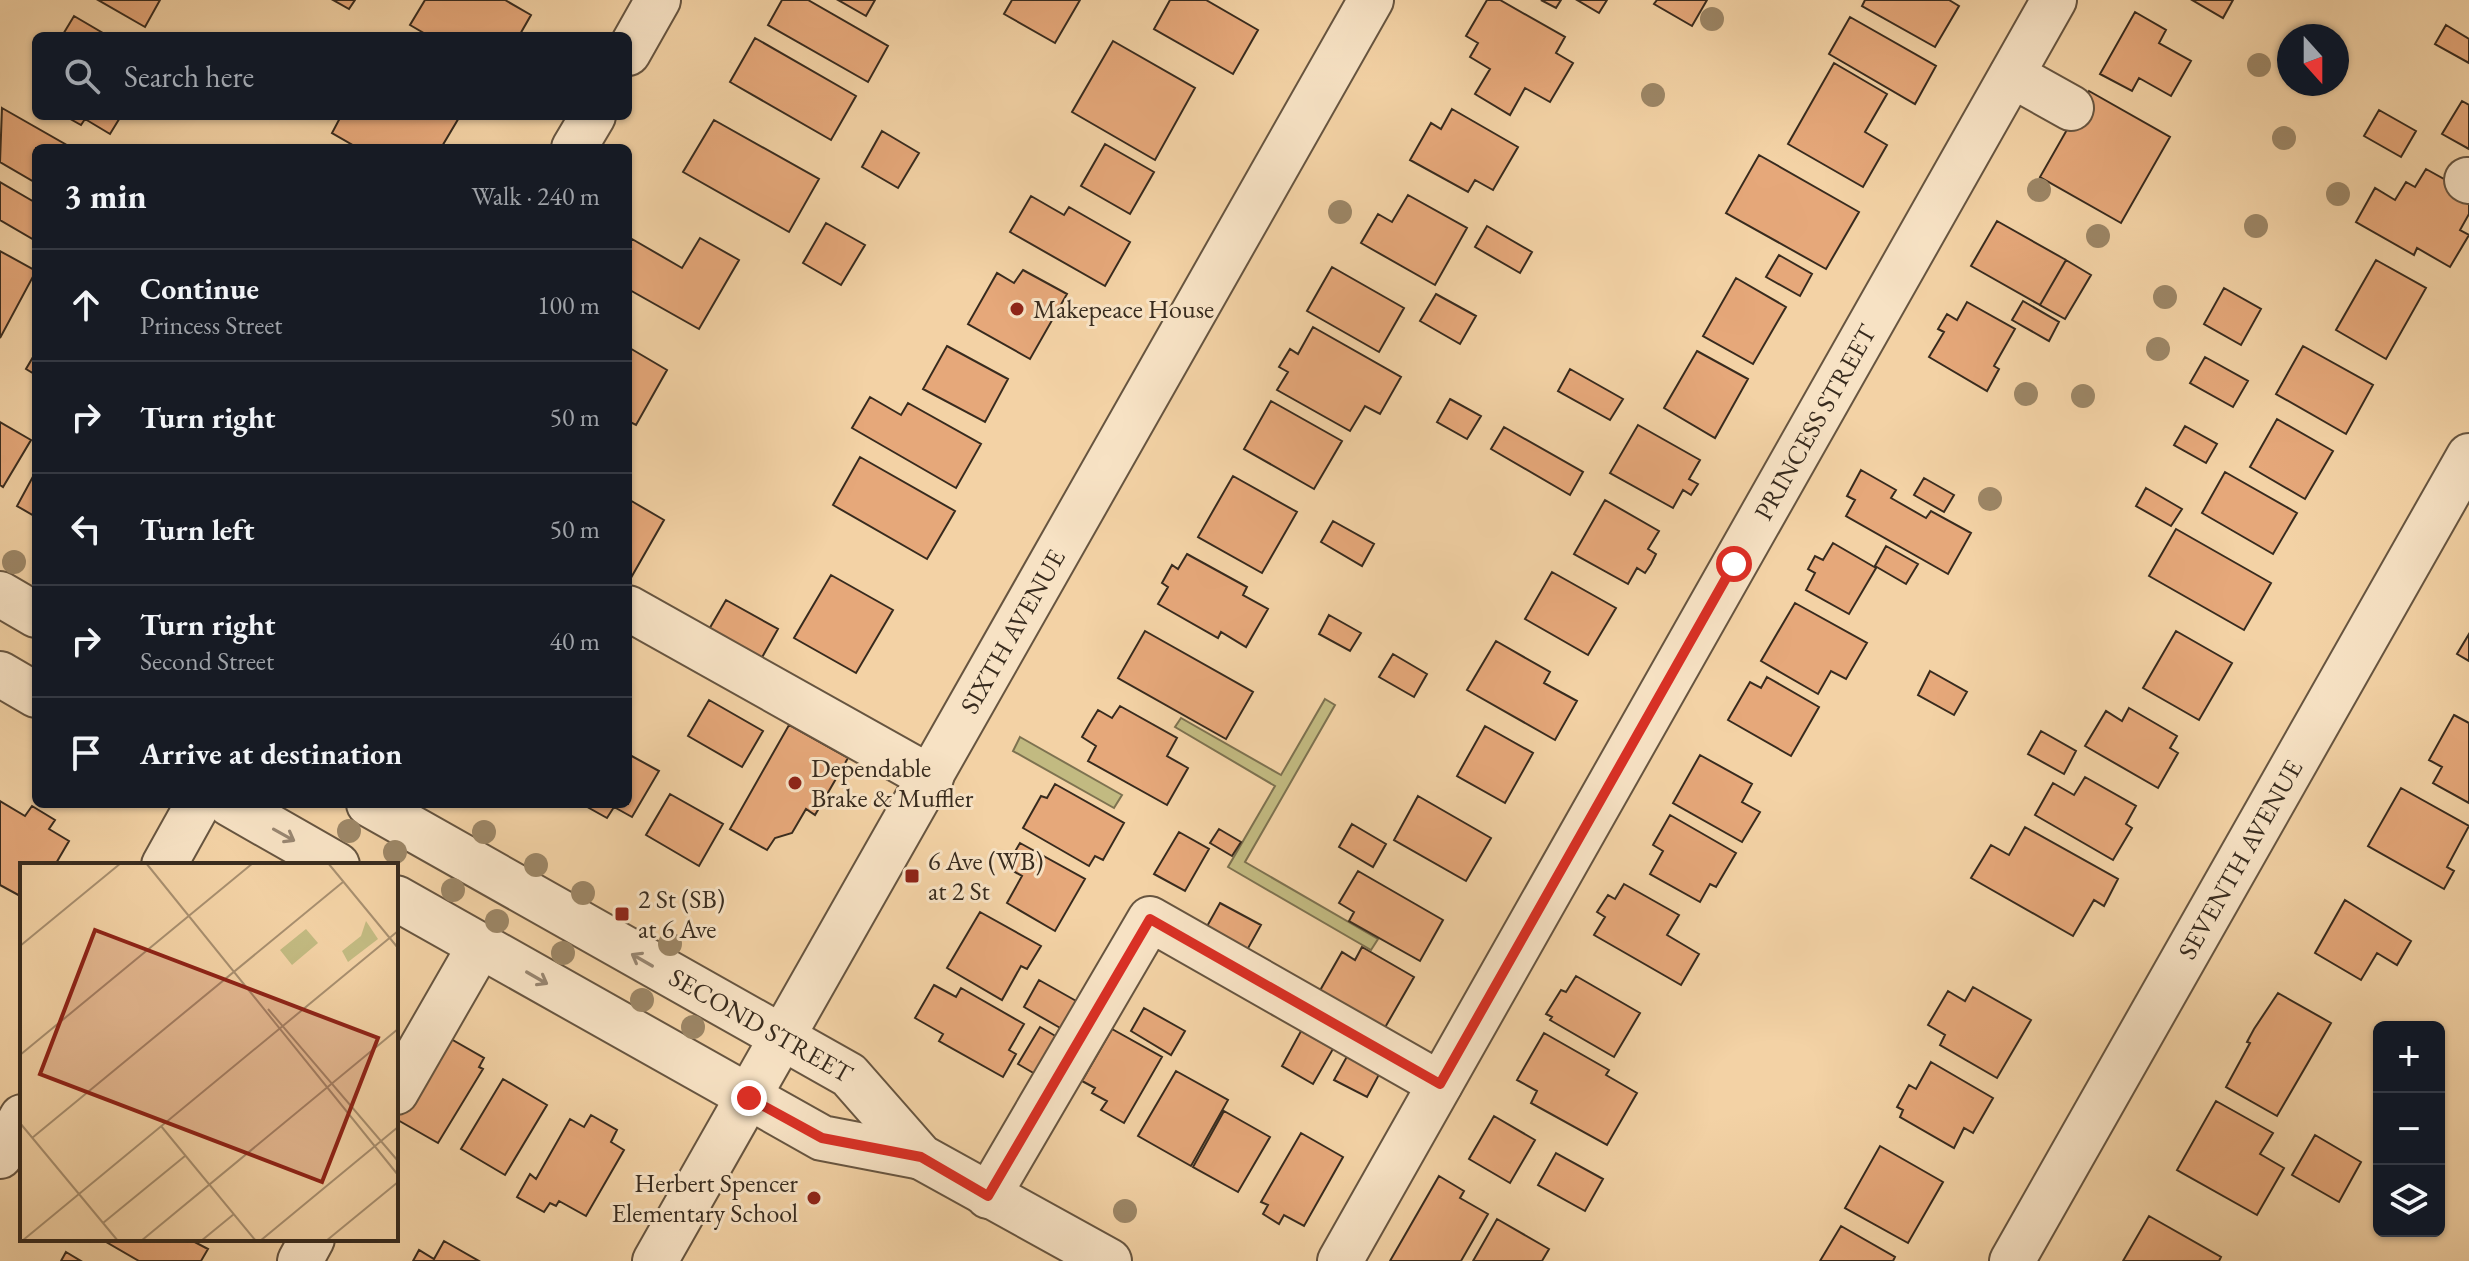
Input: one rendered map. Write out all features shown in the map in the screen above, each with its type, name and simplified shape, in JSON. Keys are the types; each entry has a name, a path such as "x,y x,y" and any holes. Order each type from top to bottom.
{"street":[{"path":"632,46 658,0"},
{"name":"SIXTH AVENUE","path":"655,1261 1371,0"},
{"name":"PRINCESS STREET","path":"1340,1261 2054,0"},
{"path":"2012,75 2071,108"},
{"path":"576,144 591,120"},
{"name":"SEVENTH AVENUE","path":"2012,1261 2469,456"},
{"path":"0,594 32,613"},
{"path":"632,610 931,778"},
{"path":"0,674 32,693"},
{"path":"165,863 196,808"},
{"path":"237,808 333,863"},
{"name":"SECOND STREET","path":"376,808 849,1075 921,1157 1109,1261"},
{"name":"SECOND STREET","path":"398,899 822,1138 921,1157"},
{"path":"988,1196 1150,919 1440,1084"},
{"path":"398,1089 480,946"},
{"path":"0,1156 20,1121"},
{"path":"300,1261 311,1241"}],"shaded area":[{"path":"1325,699 1335,705 1245,862 1378,939 1371,950 1228,867 1275,786 1175,727 1181,718 1281,775"},
{"path":"1020,737 1122,795 1114,808 1013,751"}],"building":[{"path":"98,0 160,0 145,27"},
{"path":"333,0 355,0 349,9"},
{"path":"425,0 505,0 531,15 521,32 422,32 410,25"},
{"path":"782,0 808,0 888,46 868,82 768,25"},
{"path":"838,0 875,0 866,16"},
{"path":"1012,0 1080,0 1055,43 1004,14"},
{"path":"1170,0 1206,0 1258,30 1233,74 1154,29"},
{"path":"1487,0 1500,0 1565,37 1556,53 1573,63 1550,102 1525,88 1510,115 1475,94 1490,69 1470,57 1478,43 1466,36"},
{"path":"1541,0 1561,0 1556,8"},
{"path":"1577,0 1607,0 1599,13"},
{"path":"1657,0 1707,0 1692,26 1654,4"},
{"path":"1865,0 1949,0 1959,6 1935,47 1862,6"},
{"path":"2192,0 2233,0 2223,18"},
{"path":"2135,12 2166,30 2159,43 2191,61 2171,96 2139,78 2132,91 2100,74"},
{"path":"74,16 101,32 64,32"},
{"path":"1850,17 1936,66 1915,104 1829,54"},
{"path":"2446,25 2469,39 2469,63 2435,44"},
{"path":"755,38 856,96 831,140 730,82"},
{"path":"1113,41 1195,88 1155,160 1072,112"},
{"path":"1834,63 1887,94 1865,132 1887,145 1863,187 1788,144"},
{"path":"2089,91 2170,137 2121,223 2040,177"},
{"path":"2462,101 2469,105 2469,149 2442,134"},
{"path":"2,108 65,144 32,144 32,181 0,162"},
{"path":"1452,109 1518,147 1493,190 1475,180 1468,192 1410,160 1431,123 1441,129"},
{"path":"2379,110 2416,131 2401,157 2364,136"},
{"path":"87,120 119,120 110,134"},
{"path":"339,120 458,120 443,144 351,144 332,133"},
{"path":"714,120 819,179 789,232 683,172"},
{"path":"882,131 919,153 898,188 862,167"},
{"path":"1105,144 1154,172 1130,214 1081,186"},
{"path":"1759,155 1859,212 1826,269 1726,213"},
{"path":"2426,169 2469,193 2469,214 2460,230 2469,235 2450,267 2417,248 2414,255 2356,222 2375,188 2395,200 2406,182 2415,187"},
{"path":"0,182 32,201 32,239 0,220"},
{"path":"1408,195 1467,228 1435,285 1361,243 1378,214 1392,222"},
{"path":"1031,196 1064,215 1069,207 1130,242 1105,286 1010,232"},
{"path":"1997,221 2066,260 2040,305 1971,266"},
{"path":"826,223 865,245 841,285 803,263"},
{"path":"1487,226 1532,252 1520,273 1475,247"},
{"path":"700,238 739,260 699,329 632,291 632,239 682,268"},
{"path":"0,251 32,269 32,278 0,338"},
{"path":"1779,255 1812,274 1800,296 1766,277"},
{"path":"2066,260 2091,275 2065,319 2040,305"},
{"path":"2376,260 2426,288 2386,359 2336,330"},
{"path":"1332,267 1404,308 1379,352 1307,311"},
{"name":"Makepeace House","path":"1023,270 1067,294 1030,359 968,324 997,273 1014,283"},
{"path":"1736,278 1786,307 1753,364 1703,336"},
{"path":"2224,288 2261,309 2241,345 2204,324"},
{"path":"1436,294 1476,316 1460,344 1420,321"},
{"path":"2023,301 2059,322 2049,341 2012,320"},
{"path":"1967,302 2015,329 1994,366 1999,369 1987,391 1929,357 1944,332 1938,329 1947,314 1957,320"},
{"path":"1313,327 1401,377 1380,414 1365,406 1350,431 1277,390 1288,372 1279,367 1290,349 1298,354"},
{"path":"947,346 1008,379 985,422 923,389"},
{"path":"2303,346 2373,385 2346,434 2276,394"},
{"path":"632,349 667,370 636,425 632,423"},
{"path":"1697,351 1748,379 1715,438 1664,408"},
{"path":"2205,357 2248,381 2233,407 2190,383"},
{"path":"32,359 32,373 26,369"},
{"path":"1570,369 1623,399 1610,420 1558,391"},
{"path":"870,397 901,415 908,403 981,444 956,488 852,428"},
{"path":"1450,399 1481,416 1467,439 1437,422"},
{"path":"1271,401 1342,441 1314,489 1244,449"},
{"path":"2277,419 2333,451 2305,499 2250,467"},
{"path":"0,422 31,440 3,487 0,485"},
{"path":"1638,425 1700,460 1689,479 1698,484 1691,495 1683,490 1673,508 1610,473"},
{"path":"2185,426 2217,444 2206,463 2174,445"},
{"path":"1504,427 1583,472 1570,495 1491,449"},
{"path":"860,457 955,511 927,559 833,505"},
{"path":"1861,470 1896,490 1891,498 1926,518 1931,511 1971,533 1948,574 1846,516 1855,500 1847,496"},
{"path":"2225,472 2297,513 2273,554 2202,513"},
{"path":"1233,476 1297,512 1262,573 1198,537"},
{"path":"32,478 32,515 17,506"},
{"path":"1924,478 1954,495 1944,512 1914,495"},
{"path":"2146,488 2182,509 2171,526 2136,506"},
{"path":"1605,500 1659,531 1648,549 1656,554 1651,564 1645,573 1637,568 1628,584 1574,554"},
{"path":"632,501 664,520 632,576"},
{"path":"1333,521 1374,544 1362,566 1321,542"},
{"path":"2176,529 2271,583 2244,630 2149,576"},
{"path":"1833,543 1876,568 1849,614 1806,590 1815,573 1808,569 1815,556 1823,560"},
{"path":"1886,546 1918,564 1906,584 1875,566"},
{"path":"1187,554 1247,587 1243,595 1268,609 1246,647 1221,632 1218,638 1158,604 1168,587 1162,583 1172,565 1178,569"},
{"path":"1552,572 1616,608 1588,655 1525,619"},
{"path":"831,575 893,610 856,673 794,638"},
{"path":"726,600 778,629 756,668 704,638"},
{"path":"1795,603 1867,643 1846,679 1831,671 1818,694 1761,661"},
{"path":"1329,615 1361,633 1350,651 1319,634"},
{"path":"1145,631 1253,692 1226,739 1118,678"},
{"path":"2176,631 2232,663 2199,720 2143,688"},
{"path":"2469,634 2469,661 2457,654"},
{"path":"1496,641 1550,672 1544,683 1577,701 1555,740 1467,690"},
{"path":"1393,654 1427,674 1414,697 1379,677"},
{"path":"1930,671 1967,692 1954,715 1918,695"},
{"path":"1767,677 1819,707 1791,756 1728,720 1750,682 1761,688"},
{"path":"709,700 763,731 742,767 688,736"},
{"path":"1120,706 1177,738 1167,756 1188,768 1167,805 1088,761 1096,746 1082,737 1090,723 1098,710 1112,718"},
{"path":"2129,708 2177,736 2170,748 2178,753 2158,788 2085,746 2106,711 2122,721"},
{"path":"2454,715 2469,723 2469,803 2433,783 2442,767 2429,760"},
{"name":"Dependable Brake & Muffler","path":"789,725 848,758 815,815 806,809 792,833 775,838 767,850 730,829"},
{"path":"1485,726 1533,753 1505,803 1457,776"},
{"path":"2041,731 2076,751 2064,774 2028,754"},
{"path":"1700,755 1752,784 1742,802 1760,812 1742,842 1673,803"},
{"path":"632,756 659,771 632,817 616,808 632,808"},
{"path":"2085,777 2136,806 2126,824 2132,828 2113,860 2035,815 2053,783 2074,795"},
{"path":"1055,784 1124,823 1103,860 1095,856 1089,866 1023,828 1041,796 1047,798"},
{"path":"2401,788 2469,826 2447,867 2454,871 2444,889 2368,846"},
{"path":"670,794 723,824 699,866 646,835"},
{"path":"1418,796 1491,838 1466,881 1394,840"},
{"path":"0,801 25,816 32,806 55,820 49,829 69,841 56,863 20,863 20,896 0,885"},
{"path":"589,808 613,808 607,818"},
{"path":"1670,815 1736,853 1716,887 1710,884 1700,902 1650,874 1663,851 1653,845"},
{"path":"1352,824 1386,844 1373,867 1339,847"},
{"path":"2025,827 2118,879 2104,906 2094,900 2073,936 1971,878 1991,845 2009,855"},
{"path":"1219,829 1241,842 1232,856 1210,843"},
{"path":"1179,832 1209,849 1185,891 1154,874"},
{"path":"1020,843 1085,879 1055,931 1007,903 1022,876 1006,867"},
{"path":"1358,871 1443,920 1420,961 1349,921 1354,912 1339,903"},
{"path":"1624,884 1679,915 1667,935 1699,954 1681,985 1594,935 1605,917 1597,912 1608,895 1615,899"},
{"path":"2345,900 2411,941 2397,965 2377,953 2361,980 2315,953"},
{"path":"1220,903 1261,925 1242,959 1201,937"},
{"path":"980,912 1041,946 1027,969 1021,966 1002,1000 947,968"},
{"path":"1362,947 1414,977 1383,1031 1318,994 1342,952 1355,960"},
{"path":"1576,976 1640,1013 1614,1057 1550,1020 1552,1017 1546,1014 1561,990 1566,992"},
{"path":"1039,980 1078,1002 1062,1029 1024,1007"},
{"path":"934,985 956,997 961,988 1024,1024 1009,1050 1016,1054 1003,1077 939,1041 943,1034 915,1018"},
{"path":"1973,987 2031,1020 1997,1078 1940,1045 1945,1035 1928,1025 1948,991 1965,1001"},
{"path":"2278,993 2331,1023 2277,1116 2226,1087 2250,1043 2247,1042 2254,1029"},
{"path":"1144,1008 1185,1031 1171,1055 1131,1031"},
{"path":"1040,1027 1064,1041 1042,1078 1018,1064"},
{"path":"1112,1029 1162,1057 1124,1123 1101,1110 1107,1101 1092,1093 1095,1088 1082,1081"},
{"path":"437,1031 484,1058 479,1067 483,1069 438,1143 398,1120 398,1095"},
{"path":"1301,1031 1333,1049 1313,1084 1282,1066"},
{"path":"1544,1033 1609,1070 1606,1075 1637,1093 1607,1145 1531,1103 1537,1091 1517,1080"},
{"path":"1350,1051 1382,1069 1367,1097 1334,1080"},
{"path":"1931,1062 1993,1098 1973,1133 1964,1128 1954,1148 1900,1117 1903,1110 1897,1107 1909,1085 1916,1089"},
{"path":"1176,1071 1228,1100 1191,1166 1138,1136"},
{"path":"503,1079 547,1105 505,1175 461,1149"},
{"path":"2216,1101 2273,1133 2260,1154 2284,1168 2257,1215 2177,1170"},
{"path":"1224,1111 1270,1137 1238,1192 1193,1167"},
{"path":"591,1115 617,1130 611,1142 624,1150 586,1216 559,1201 556,1206 550,1203 544,1212 517,1197 530,1174 536,1179 570,1119 584,1127"},
{"path":"1494,1116 1535,1140 1510,1183 1469,1159"},
{"path":"1301,1133 1343,1157 1304,1226 1284,1215 1279,1224 1263,1214 1268,1205 1261,1202"},
{"path":"2315,1135 2361,1162 2339,1202 2292,1175"},
{"path":"1880,1146 1943,1182 1908,1243 1845,1208"},
{"path":"1556,1153 1603,1179 1585,1211 1538,1185"},
{"path":"1439,1176 1464,1191 1460,1198 1488,1214 1461,1261 1390,1261"},
{"path":"2149,1216 2221,1257 2219,1261 2123,1261"},
{"path":"1497,1219 1549,1249 1542,1261 1473,1261"},
{"path":"1841,1226 1895,1257 1893,1261 1820,1261"},
{"path":"104,1241 193,1241 208,1249 201,1261 139,1261"},
{"path":"444,1241 479,1261 413,1261 419,1250 434,1259"},
{"path":"66,1252 81,1261 61,1261"}],"place":[{"name":"Makepeace House","path":"1017,309"},
{"name":"Dependable Brake & Muffler","path":"795,783"},
{"name":"6 Ave (WB) at 2 St","path":"912,876"},
{"name":"2 St (SB) at 6 Ave","path":"622,914"},
{"name":"Herbert Spencer Elementary School","path":"814,1198"}],"route":[{"path":"749,1098 822,1138 921,1157 988,1196 1150,919 1440,1084 1734,564"}]}
